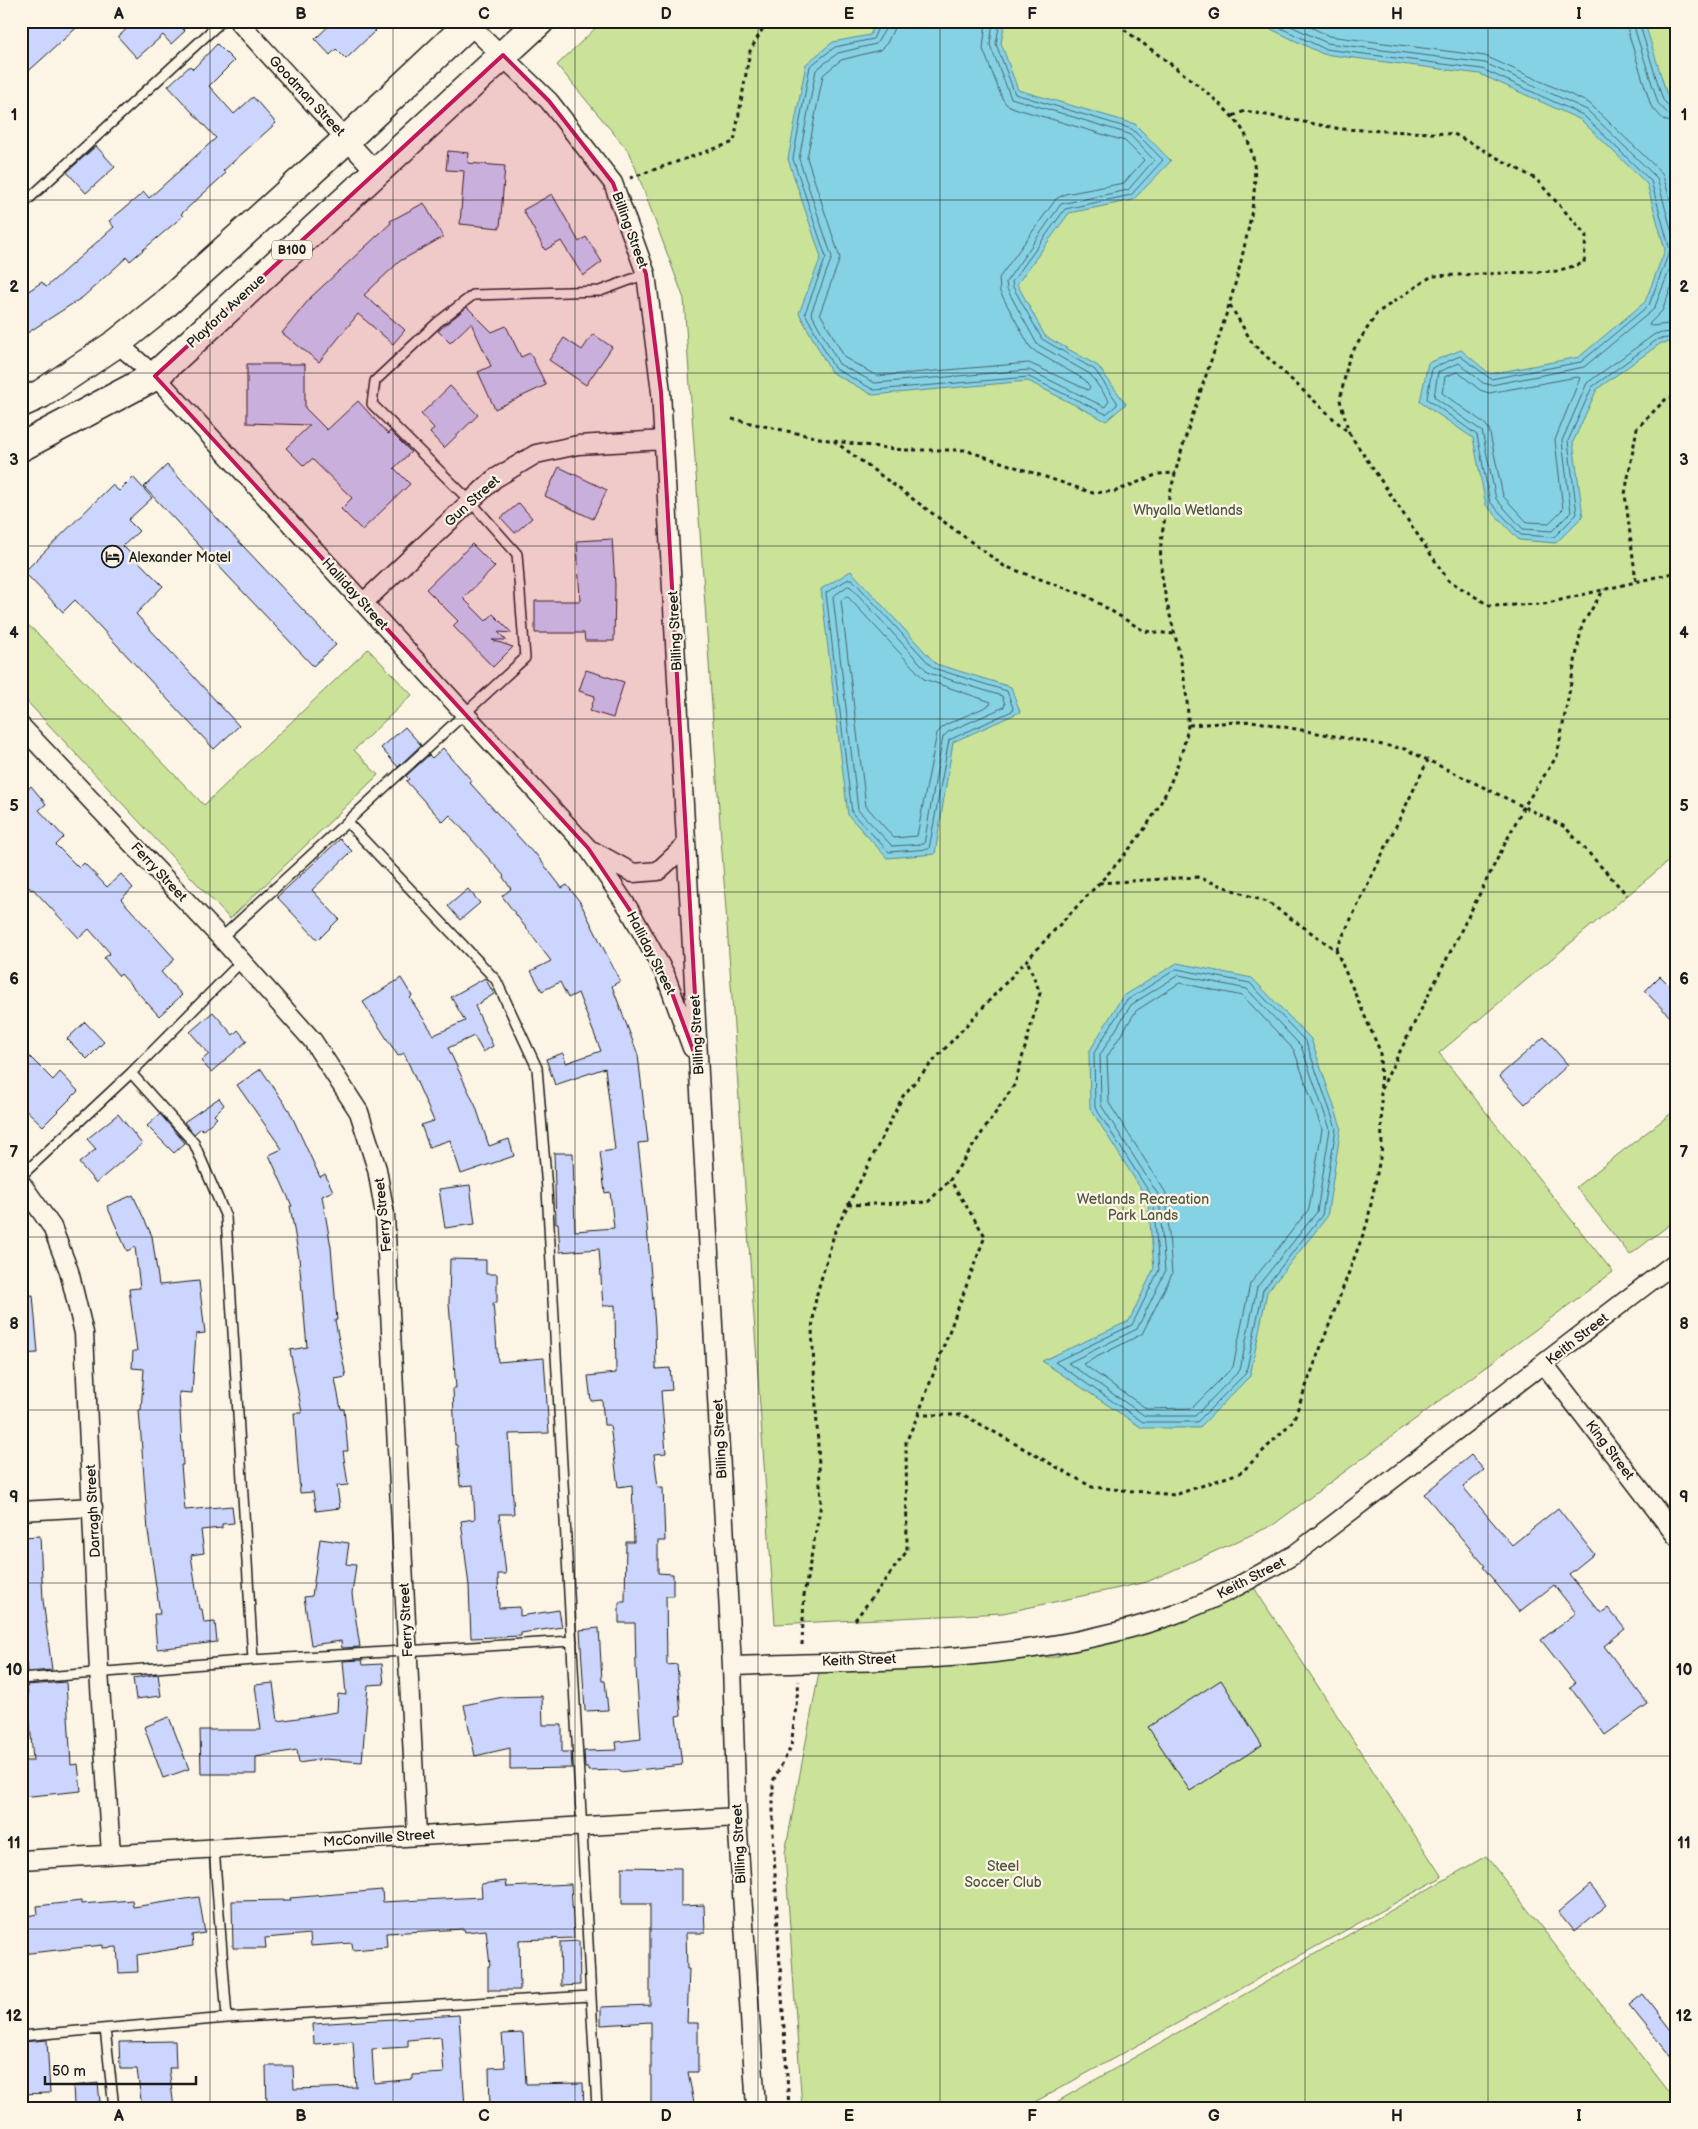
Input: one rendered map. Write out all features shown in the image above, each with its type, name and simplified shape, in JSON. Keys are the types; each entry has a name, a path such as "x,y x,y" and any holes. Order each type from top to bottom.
{"highway":[{"name":"Playford Avenue","path":"21,447 155,376 540,21"},
{"path":"21,403 41,394 117,343 162,307 471,23"}],"street":[{"name":"Goodman Street","path":"238,21 376,172"},
{"name":"Billing Street","path":"471,23 549,101 612,183 646,274 661,392 664,440 732,1666 737,1817 756,2108"},
{"name":"Halliday Street","path":"117,343 155,376 588,848 629,909 665,974 699,1066"},
{"name":"Gun Street","path":"363,603 494,479 536,454 578,445 664,440"},
{"name":"Ferry Street","path":"21,726 221,938 314,1042 359,1112 378,1169 385,1215 417,1835"},
{"name":"Halliday Street","path":"588,848 633,873 658,871 686,845"},
{"name":"Darragh Street","path":"21,1183 27,1204 52,1227 69,1271 84,1333 99,1671 110,1854"},
{"name":"Keith Street","path":"732,1666 994,1654 1078,1642 1170,1616 1232,1589 1295,1554 1677,1261"},
{"name":"King Street","path":"1544,1364 1677,1537"},
{"path":"21,1511 93,1507"},
{"name":"McConville Street","path":"21,1860 737,1817"}],"lane":[{"path":"21,206 222,21"},
{"path":"221,938 525,658 517,554 470,501 372,404 375,381 438,322 473,295 600,291 646,274"},
{"path":"347,822 496,980 537,1068 547,1189 597,2108"},
{"path":"21,1176 131,1073 242,961"},
{"path":"131,1073 194,1143 226,1217 253,1660"},
{"path":"21,1679 99,1671 253,1660 572,1641"},
{"path":"214,1848 227,2018"},
{"path":"21,2036 227,2018 590,1996"},
{"path":"105,2029 114,2108"}],"path":[{"path":"612,183 734,142 750,50 767,21"},
{"path":"789,2108 776,1896 773,1782 791,1747 801,1663 804,1595 821,1504 812,1329 816,1297 825,1262 835,1231 903,1096 918,1077 1098,883 1149,822 1162,800 1183,748 1189,725 1186,688 1165,600 1161,562 1162,537 1176,473 1236,285 1252,210 1255,174 1252,155 1245,134 1233,116 1116,21"},
{"path":"1233,116 1245,111 1341,129 1454,134 1536,179 1586,235 1584,263 1557,271 1432,276 1377,313 1350,357 1340,400 1349,433"},
{"path":"1230,304 1253,344 1349,433 1448,580 1490,606 1544,604 1677,572"},
{"path":"1636,581 1625,494 1637,428 1667,398 1677,398"},
{"path":"732,419 833,441 903,450 965,450 1093,493 1116,491 1158,474 1176,473"},
{"path":"833,441 1004,566 1087,596 1144,631 1174,634"},
{"path":"1381,1089 1523,808 1557,756 1582,625 1604,589"},
{"path":"1189,725 1252,722 1405,749 1565,827 1627,895"},
{"path":"1336,950 1428,760"},
{"path":"918,1415 964,1415 1092,1487 1175,1496 1242,1472 1293,1421 1367,1224 1382,1148 1380,1051 1336,950 1269,904 1197,877 1098,883"},
{"path":"848,1205 928,1202 950,1180 1015,1084 1040,993 1027,960"},
{"path":"855,1620 907,1551 906,1442 918,1415 985,1236 950,1180"}],"highlighted area":[{"path":"503,55 549,101 613,183 646,274 661,392 699,1066 665,974 629,909 588,848 155,376"}],"green space":[{"name":"Whyalla Wetlands","path":"603,21 1677,21 1677,854 1439,1053 1613,1272 1273,1525 1147,1582 1003,1613 775,1624 684,299 630,153 557,65"},
{"path":"21,619 36,632 204,805 368,649 412,695 354,750 378,775 230,919 21,695"},
{"path":"1677,1109 1677,1219 1630,1255 1576,1187"},
{"name":"Steel Soccer Club","path":"1249,1580 1442,1877 1024,2108 802,2108 785,1853 821,1662 1056,1657"},
{"path":"1486,1856 1677,2102 1677,2108 1046,2108"}],"water":[{"path":"876,21 1005,21 1001,43 1018,90 1135,124 1171,161 1133,200 1069,213 1017,284 1045,336 1098,366 1126,404 1106,421 1028,381 873,395 831,372 799,313 821,257 788,159 806,64 833,42 870,35"},
{"path":"1254,21 1647,21 1646,27 1668,98 1677,107 1677,342 1661,343 1597,389 1573,442 1583,516 1556,543 1519,540 1486,505 1473,438 1420,402 1428,363 1461,350 1490,374 1579,357 1645,302 1665,250 1647,184 1581,120 1480,74 1323,54"},
{"path":"851,571 936,664 1011,687 1020,712 953,742 935,854 887,858 848,815 821,589"},
{"path":"1177,963 1252,978 1311,1039 1341,1127 1327,1217 1267,1292 1250,1376 1199,1428 1142,1428 1042,1361 1129,1321 1154,1268 1148,1200 1090,1108 1089,1052 1122,997"}],"building":[{"path":"34,21 84,21 21,78 21,33"},
{"path":"135,21 179,21 177,22 185,31 171,44 163,35 137,58 118,37"},
{"path":"334,21 368,21 376,30 346,59 336,49 330,55 315,39"},
{"path":"217,44 234,61 209,86 234,114 253,97 276,123 223,171 226,173 181,214 183,216 130,261 127,257 83,297 21,337 21,296 42,282 46,287 114,227 109,221 144,192 149,198 216,138 168,86 190,66 193,69"},
{"path":"96,146 115,167 86,193 67,172"},
{"path":"448,151 469,153 468,163 505,166 500,228 460,224 464,171 446,170"},
{"path":"552,194 579,242 586,237 602,262 583,276 561,241 545,250 523,210"},
{"path":"424,203 443,237 400,261 364,295 405,330 393,344 358,314 319,362 282,333 311,297 391,223 390,221"},
{"path":"467,307 492,332 506,326 521,357 530,353 546,385 495,409 478,372 491,366 471,323 450,343 438,331"},
{"path":"593,334 612,347 586,385 549,360 564,338 582,350"},
{"path":"247,364 305,364 305,408 327,430 358,401 388,434 390,431 411,452 394,468 410,484 362,530 341,509 352,498 312,459 304,466 286,448 310,425 247,423"},
{"path":"450,386 478,415 444,448 430,433 434,428 421,414"},
{"path":"167,465 336,645 313,666 144,487"},
{"path":"559,467 607,490 593,519 545,496"},
{"path":"133,477 152,498 128,520 139,531 123,546 163,586 136,614 239,726 214,749 75,600 63,612 24,572 112,485 119,491"},
{"path":"519,503 532,518 515,533 501,518"},
{"path":"612,539 615,585 614,641 585,641 584,633 535,633 535,601 580,601 577,541"},
{"path":"472,544 495,567 463,598 486,621 493,614 512,633 498,632 506,640 492,640 513,647 493,667 453,626 458,621 426,589"},
{"path":"586,670 624,682 613,718 590,711 595,696 579,691"},
{"path":"405,727 421,745 398,767 381,748"},
{"path":"443,748 472,781 470,783 535,853 562,888 567,885 580,902 620,981 612,986 638,1055 648,1142 638,1143 655,1326 656,1369 670,1368 672,1390 661,1391 666,1453 654,1454 658,1488 663,1488 665,1541 658,1541 658,1573 673,1574 673,1596 666,1596 667,1665 677,1664 681,1715 676,1716 682,1765 620,1772 619,1770 588,1771 588,1768 585,1768 584,1751 617,1750 616,1742 641,1739 635,1623 619,1623 619,1602 625,1602 626,1542 634,1542 632,1485 618,1487 610,1425 604,1425 602,1400 591,1401 588,1376 616,1373 615,1305 603,1306 599,1249 560,1252 558,1223 556,1223 554,1153 573,1153 575,1231 614,1228 610,1192 605,1193 600,1152 615,1150 605,1068 555,1085 546,1059 563,1053 566,1063 601,1051 578,993 568,998 560,982 542,991 531,971 551,961 502,896 511,889 504,876 450,815 443,822 406,781 409,779 406,776 429,755 432,758"},
{"path":"31,786 46,804 39,810 64,837 56,845 79,868 84,863 107,887 121,874 133,888 121,899 175,959 161,972 182,995 159,1016 121,974 119,976 104,958 110,953 89,929 79,938 33,889 31,890 29,887 21,895 21,792 23,794"},
{"path":"340,839 352,851 312,890 339,919 318,940 277,897"},
{"path":"468,889 480,903 460,920 448,906"},
{"path":"1660,976 1677,993 1677,1024 1645,991"},
{"path":"401,978 412,996 410,998 434,1035 465,1021 451,997 485,978 494,994 475,1006 493,1046 483,1052 474,1036 448,1048 476,1107 489,1146 509,1139 514,1156 461,1174 450,1140 429,1147 421,1125 434,1121 404,1053 398,1056 363,1002"},
{"path":"213,1012 233,1035 238,1030 247,1041 211,1072 201,1061 209,1054 190,1032"},
{"path":"85,1022 104,1042 87,1059 67,1039"},
{"path":"1544,1037 1568,1065 1525,1104 1499,1076"},
{"path":"21,1048 53,1080 60,1072 78,1091 43,1126 21,1105"},
{"path":"261,1069 289,1110 320,1177 325,1174 333,1191 322,1196 331,1247 337,1320 335,1320 346,1377 335,1379 341,1409 344,1409 348,1451 343,1451 348,1485 337,1486 340,1508 316,1511 313,1492 300,1493 294,1413 302,1413 290,1350 307,1347 299,1258 290,1206 292,1206 269,1155 282,1149 237,1085"},
{"path":"219,1098 224,1105 214,1115 217,1118 203,1130 201,1128 194,1134 184,1122"},
{"path":"118,1114 142,1144 96,1183 79,1163 96,1149 87,1139"},
{"path":"160,1114 185,1143 174,1153 147,1126"},
{"path":"470,1185 475,1224 445,1228 439,1189"},
{"path":"133,1195 152,1236 159,1285 199,1281 205,1333 196,1334 192,1393 179,1392 183,1465 181,1465 185,1510 232,1506 234,1523 222,1524 222,1528 201,1530 204,1553 191,1555 199,1609 202,1609 204,1623 215,1622 217,1642 157,1649 154,1614 160,1614 148,1531 139,1410 141,1410 144,1369 132,1368 133,1351 137,1351 129,1289 140,1288 135,1247 127,1251 107,1206"},
{"path":"450,1259 486,1260 486,1274 497,1274 497,1303 493,1303 498,1362 544,1358 549,1433 509,1434 514,1514 499,1514 506,1574 498,1574 499,1608 520,1607 520,1616 559,1610 562,1627 521,1633 521,1636 471,1638 469,1586 461,1521 475,1519 473,1485 460,1486 457,1445 455,1445 453,1388 456,1388 449,1304"},
{"path":"33,1295 38,1353 21,1354 21,1296"},
{"path":"1471,1455 1484,1470 1463,1487 1512,1545 1558,1508 1594,1554 1569,1574 1601,1613 1608,1608 1625,1629 1604,1646 1648,1704 1605,1735 1570,1687 1575,1683 1541,1640 1576,1613 1554,1585 1519,1612 1483,1567 1485,1566 1424,1494"},
{"path":"40,1536 43,1600 52,1670 27,1672 26,1662 21,1662 21,1537"},
{"path":"320,1539 349,1543 346,1564 356,1565 352,1594 360,1647 342,1648 341,1641 311,1645 304,1597 312,1596"},
{"path":"599,1628 602,1681 605,1681 608,1710 585,1711 580,1630"},
{"path":"362,1660 363,1665 382,1664 384,1684 368,1685 362,1762 324,1759 299,1763 297,1750 256,1757 256,1774 201,1774 200,1730 261,1730 255,1685 273,1683 278,1721 337,1712 338,1694 346,1695 343,1661"},
{"path":"158,1674 161,1696 136,1699 133,1678"},
{"path":"1221,1680 1262,1745 1190,1791 1148,1727"},
{"path":"66,1682 71,1765 78,1764 81,1791 21,1797 21,1761 33,1761 27,1685"},
{"path":"542,1696 543,1725 562,1725 562,1752 571,1752 572,1768 510,1769 510,1748 475,1756 464,1705 503,1697"},
{"path":"169,1717 189,1769 163,1778 144,1727"},
{"path":"622,1867 681,1868 681,1906 704,1905 705,1933 686,1933 687,1969 689,1969 687,2023 698,2023 698,2072 688,2072 695,2108 651,2108 651,2022 601,2025 601,2007 650,2005 650,1904 622,1904"},
{"path":"506,1881 507,1887 571,1884 574,1938 519,1940 520,1990 488,1990 488,1966 490,1966 486,1930 465,1932 464,1929 386,1933 387,1947 353,1950 352,1943 311,1946 310,1934 265,1938 266,1948 233,1948 232,1901 291,1900 290,1898 382,1890 383,1902 482,1897 481,1884"},
{"path":"1590,1885 1606,1905 1574,1932 1558,1912"},
{"path":"199,1897 205,1933 192,1935 193,1946 137,1955 138,1972 119,1973 117,1947 103,1948 103,1945 21,1954 21,1917 38,1914 37,1906 81,1901 81,1904 132,1900 133,1907"},
{"path":"579,1941 580,1985 561,1986 560,1942"},
{"path":"1643,1994 1677,2038 1677,2064 1629,2005"},
{"path":"459,2015 465,2108 267,2108 266,2066 293,2066 294,2089 356,2087 353,2041 314,2044 313,2024","holes":["441,2037 444,2073 413,2075 413,2079 374,2083 372,2049 408,2047 408,2040"]},
{"path":"523,2033 526,2084 583,2083 584,2108 490,2108 489,2068 505,2067 502,2034"},
{"path":"47,2040 50,2093 21,2094 21,2042"},
{"path":"175,2041 176,2068 169,2068 174,2108 142,2108 137,2069 120,2069 119,2042"},
{"path":"98,2083 100,2102 74,2104 73,2086"}],"place":[{"name":"Alexander Motel","path":"113,557"}],"park label":[{"name":"Wetlands Recreation Park Lands","path":"1143,1208"}]}
